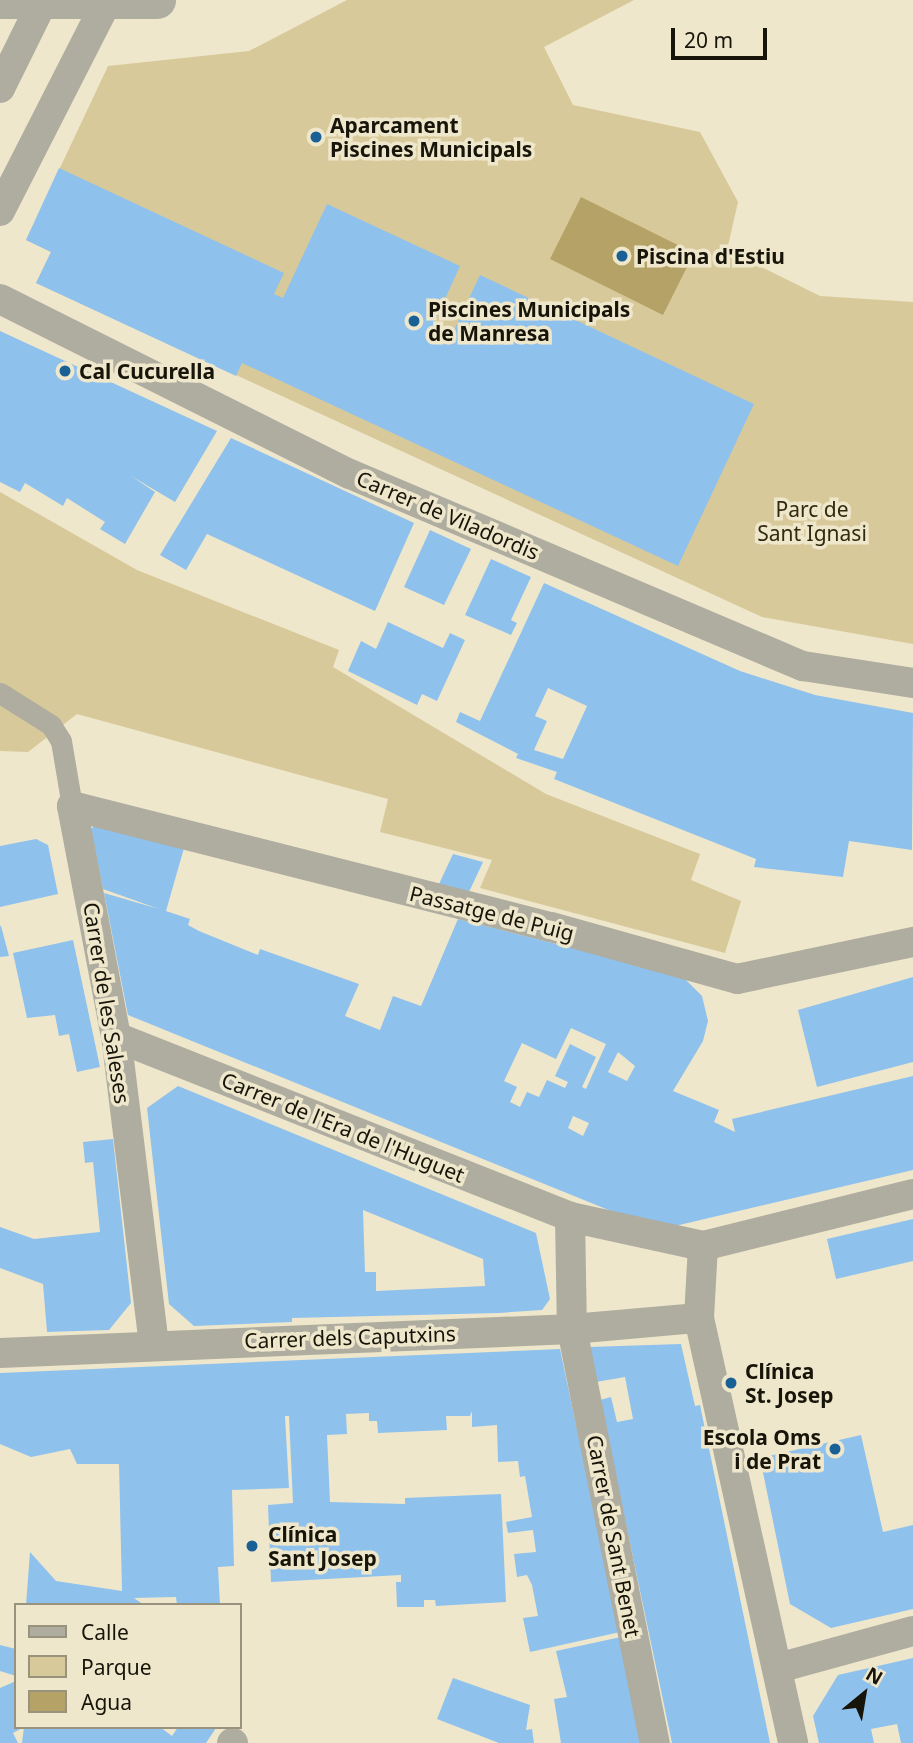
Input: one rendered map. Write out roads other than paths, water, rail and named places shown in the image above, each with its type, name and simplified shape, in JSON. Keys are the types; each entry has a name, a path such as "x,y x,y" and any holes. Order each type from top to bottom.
{"street":[{"path":"0,0 157,0"},
{"path":"0,88 43,1"},
{"path":"0,211 106,2"},
{"name":"Carrer de Viladordis","path":"0,299 350,474 790,661 913,683"},
{"name":"Carrer de les Saleses","path":"0,693 51,725 61,741 116,1037 154,1345"},
{"name":"Passatge de Puig","path":"72,806 737,979 913,942"},
{"name":"Carrer de l'Era de l'Huguet","path":"116,1037 570,1217 703,1247"},
{"path":"793,1743 699,1318 703,1247 913,1194"},
{"path":"570,1217 572,1329"},
{"name":"Carrer dels Caputxins","path":"0,1353 572,1329 699,1318"},
{"name":"Carrer de Sant Benet","path":"572,1329 655,1743"},
{"path":"778,1668 913,1631"}],"water":[{"name":"Piscina d'Estiu","path":"581,197 694,253 663,315 550,259"}],"place":[{"name":"Aparcament Piscines Municipals","path":"316,137"},
{"name":"Piscina d'Estiu","path":"622,256"},
{"name":"Piscines Municipals de Manresa","path":"414,321"},
{"name":"Cal Cucurella","path":"65,371"},
{"name":"Clínica St. Josep","path":"731,1383"},
{"name":"Escola Oms i de Prat","path":"835,1449"},
{"name":"Clínica Sant Josep","path":"252,1546"}],"park label":[{"name":"Parc de Sant Ignasi","path":"812,521"}]}
